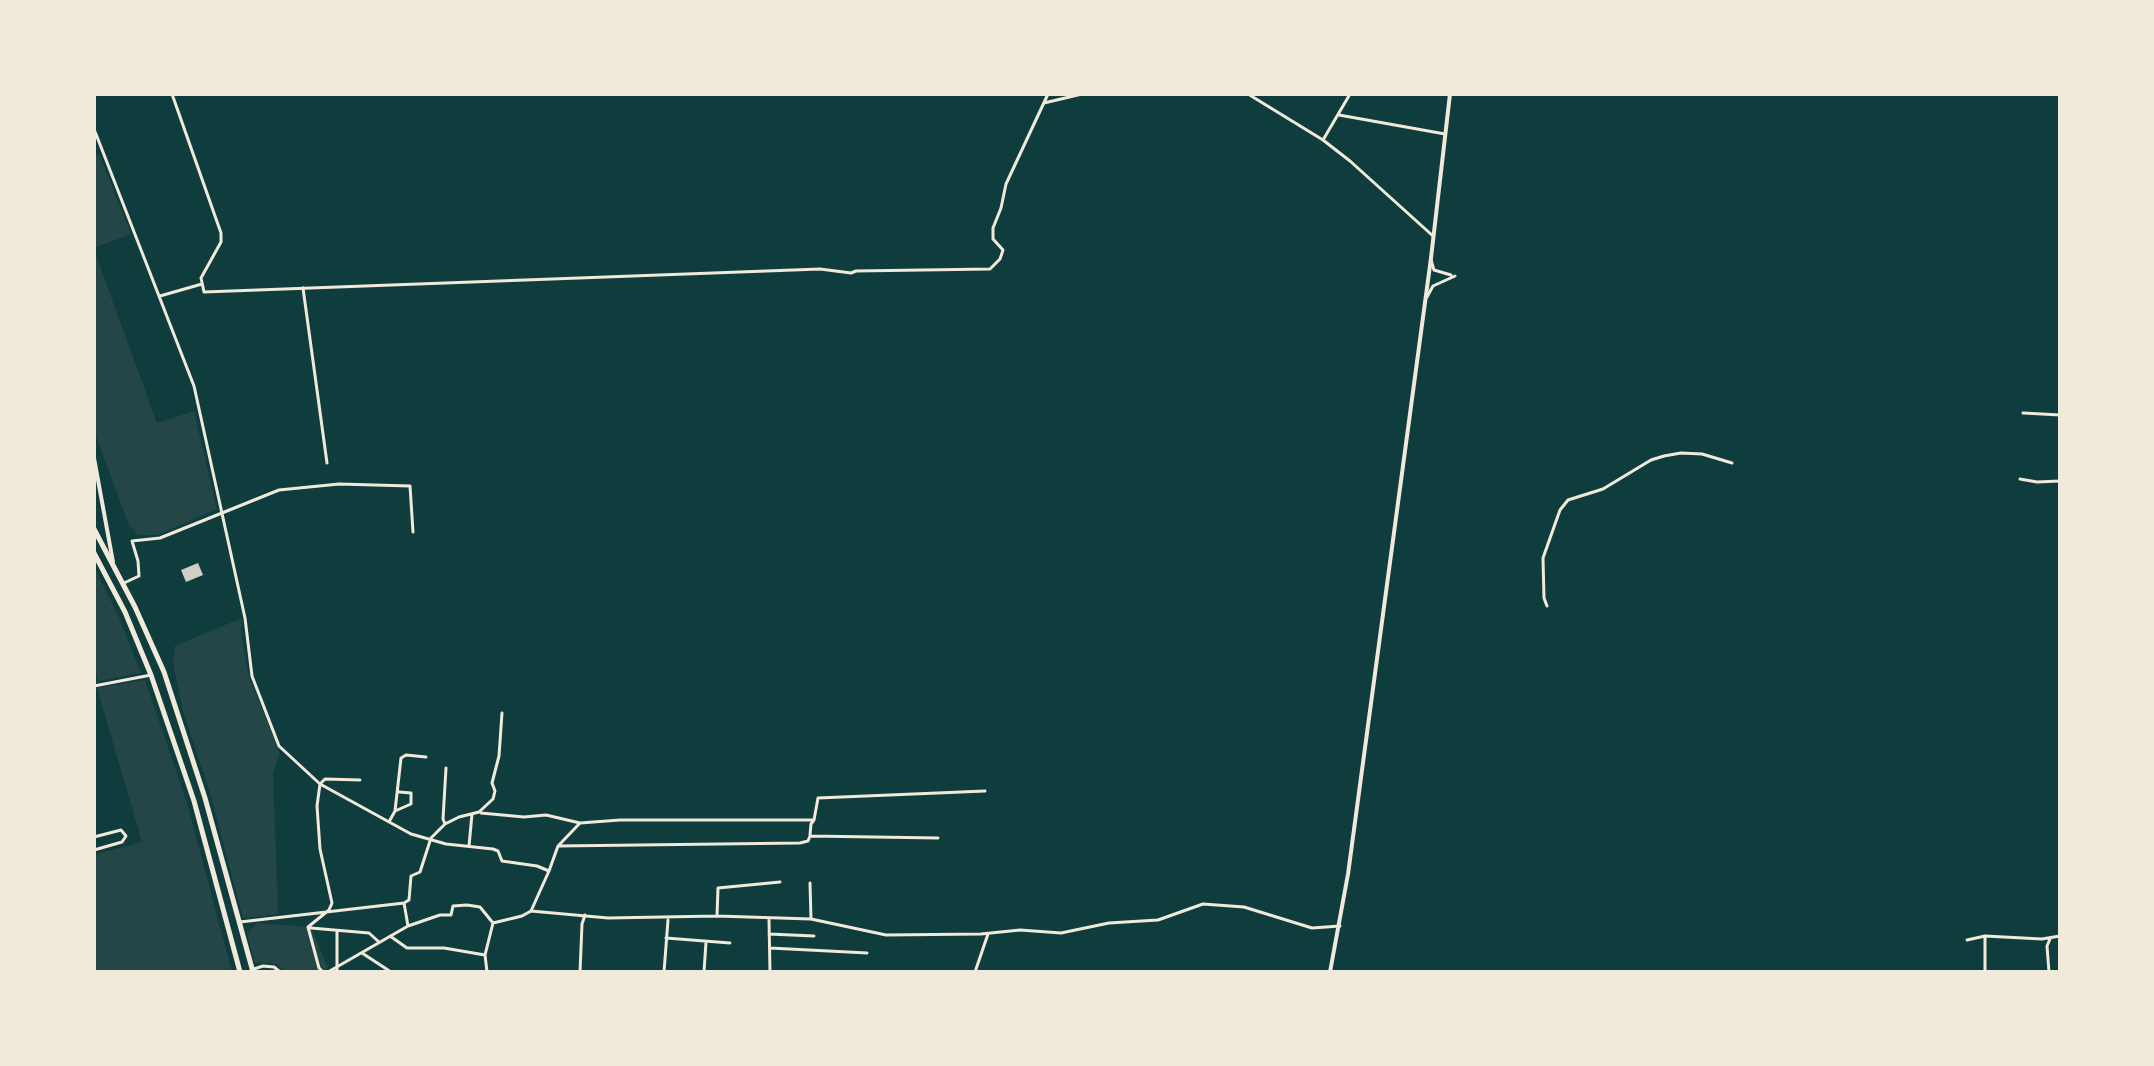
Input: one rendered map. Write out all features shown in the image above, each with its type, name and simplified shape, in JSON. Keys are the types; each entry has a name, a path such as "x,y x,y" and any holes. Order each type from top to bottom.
{"highway":[{"path":"94,529 164,672 205,798 253,971"},
{"path":"94,553 125,612 151,675 194,801 240,972"}],"main road":[{"path":"1331,972 1340,926 1431,258 1450,94"},
{"path":"94,458 113,564"}],"street":[{"path":"172,94 221,233 221,242 201,278 204,292 820,269 851,273 990,269 1000,259 1003,250 993,239 993,228 1006,184 1048,94"},
{"path":"1044,103 1082,94"},
{"path":"1248,94 1323,140 1433,236"},
{"path":"1323,140 1350,94"},
{"path":"1339,115 1445,134"},
{"path":"94,129 194,386 245,618 252,676 279,746 320,784 411,834 446,844 498,851 502,861 549,871"},
{"path":"1425,301 1433,286 1455,276 1434,270 1431,258"},
{"path":"160,296 202,284"},
{"path":"303,288 327,463"},
{"path":"2023,413 2060,415"},
{"path":"1547,606 1543,558 1560,510 1568,500 1603,489 1664,456 1702,454 1732,463"},
{"path":"2020,479 2060,481"},
{"path":"123,583 139,576 132,541 160,538 279,490 339,484 410,486 413,532"},
{"path":"94,686 151,675"},
{"path":"479,812 493,799 495,791 492,783 499,756 502,713"},
{"path":"390,820 395,811 403,756 426,757"},
{"path":"445,824 446,768"},
{"path":"308,927 329,910 332,903 320,849 317,806 320,784 325,779 360,780"},
{"path":"558,846 800,843 808,841 810,836 818,798 985,791"},
{"path":"395,811 411,804 411,793 398,792"},
{"path":"240,922 404,903 409,900 411,876 420,872 431,838 445,824 479,812 524,817 546,815 580,823 620,820 814,820"},
{"path":"469,846 472,814"},
{"path":"531,911 558,846 580,823"},
{"path":"94,837 121,830 126,836 122,842 94,850"},
{"path":"810,836 938,838"},
{"path":"717,916 718,888 780,882"},
{"path":"810,883 811,919"},
{"path":"404,903 408,926"},
{"path":"493,923 531,911 608,918 717,916 811,919 886,935 988,934 1020,930 1061,933 1109,923 1158,920 1203,904 1244,907 1312,928 1340,926"},
{"path":"308,927 319,968 326,972 337,970 408,926 430,921 440,915 451,915 453,906 480,907 493,923"},
{"path":"580,972 585,915"},
{"path":"664,972 668,918"},
{"path":"769,918 770,972"},
{"path":"487,972 485,955 493,923"},
{"path":"308,927 369,933 379,942"},
{"path":"337,930 337,970"},
{"path":"769,934 814,936"},
{"path":"975,972 988,934"},
{"path":"390,936 407,948 444,948 485,955"},
{"path":"1985,936 1985,972"},
{"path":"1967,940 1985,936 2050,939 2060,936"},
{"path":"666,938 730,943"},
{"path":"2048,972 2047,946 2050,939"},
{"path":"704,972 706,942"},
{"path":"770,948 867,953"},
{"path":"362,953 391,972"},
{"path":"253,971 263,966 274,967 280,972"}],"shaded area":[{"path":"99,154 131,234 94,248 94,155"},
{"path":"94,250 157,423 194,411 217,509 157,535 138,535 129,525 94,431"},
{"path":"94,567 118,615 141,673 98,681 94,662"},
{"path":"242,618 241,635 249,677 280,753 273,773 278,914 243,918 211,796 183,711 173,663 175,646"},
{"path":"145,680 187,803 232,972 94,972 94,855 142,842 97,688"},
{"path":"257,923 311,927 328,968 322,972 285,972 277,964 255,963 247,934"}],"building":[{"path":"198,563 203,575 186,582 181,570"}]}
